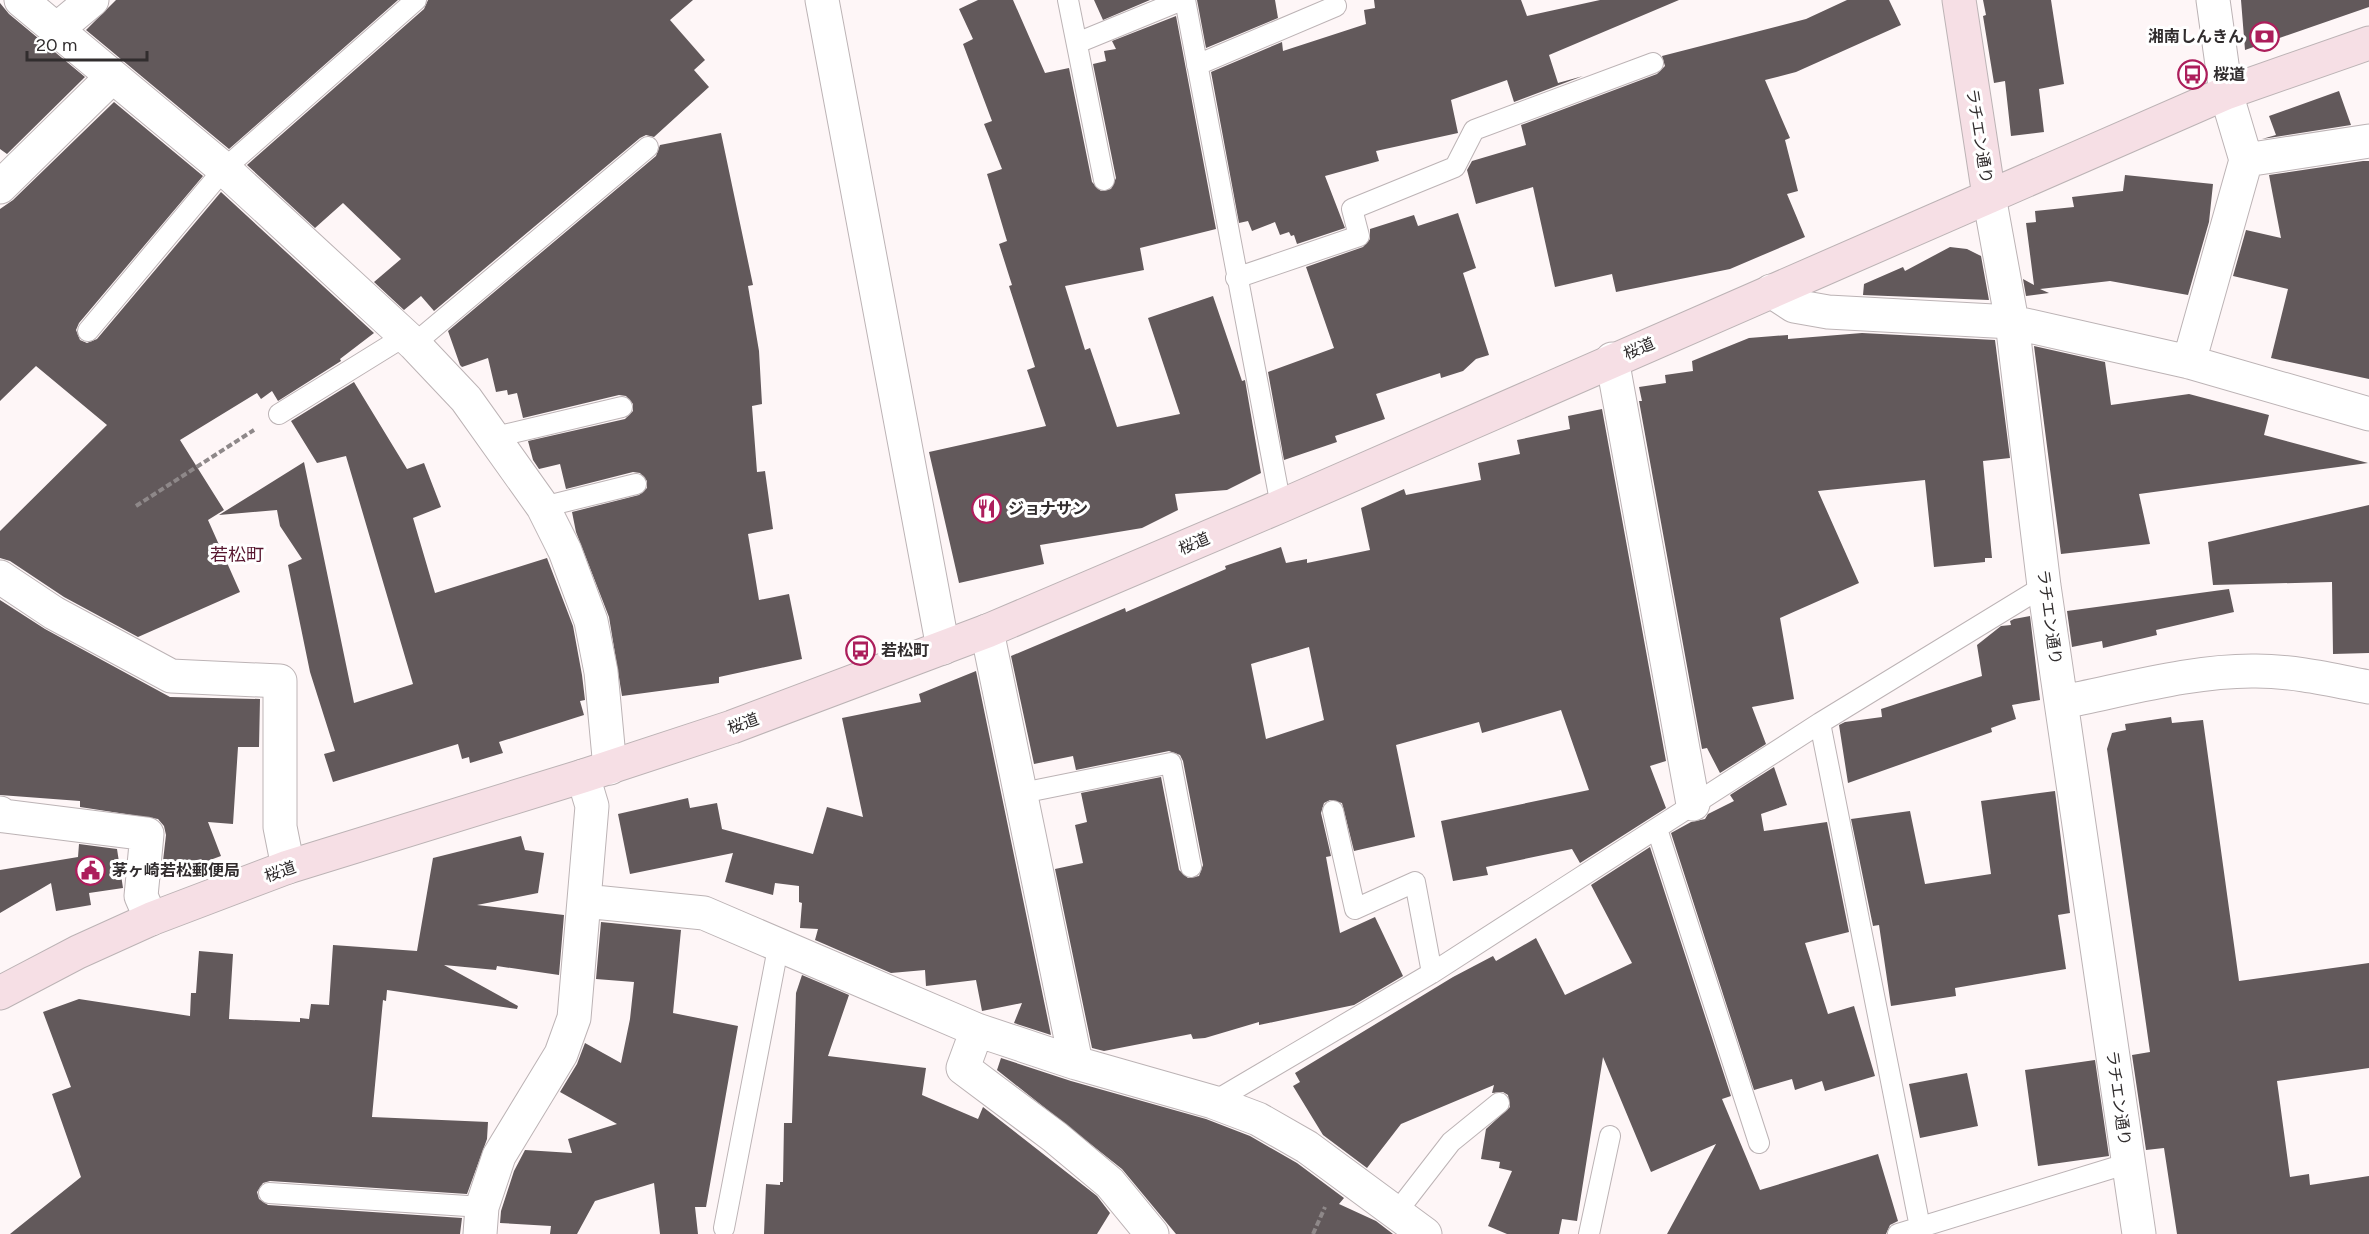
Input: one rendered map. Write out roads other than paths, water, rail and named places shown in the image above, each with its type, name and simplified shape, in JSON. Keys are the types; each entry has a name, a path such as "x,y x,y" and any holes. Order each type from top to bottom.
{"street":[{"path":"21,0 224,169 410,340 466,399 495,437 543,507 565,551 591,621 601,672 596,772 574,1018 561,1054 500,1156 482,1221"},
{"path":"56,30 92,0"},
{"path":"822,0 943,648"},
{"name":"ラチエン通り","path":"1959,0 1989,196 2012,322 2044,586 2139,1234"},
{"path":"2189,362 2246,160 2226,93 2213,0"},
{"name":"桜道","path":"0,993 78,952 151,919 288,867 596,772 732,727 987,631 1281,506 1612,359 2226,93 2369,42"},
{"path":"0,187 112,77"},
{"path":"2246,160 2369,141"},
{"path":"1771,291 1794,306 1828,312 2012,322 2189,362 2369,414"},
{"path":"1612,359 1693,804"},
{"path":"0,578 54,613 171,676 280,681 280,827 288,867"},
{"path":"987,631 1076,1063"},
{"path":"2062,702 2178,679 2255,671 2297,674 2369,687"},
{"path":"0,813 4,816 147,834 141,896 151,919"},
{"path":"584,902 704,913 779,943 977,1030 1076,1063 1213,1102 1258,1119 1307,1147 1425,1234"},
{"path":"977,1030 963,1068 1055,1137 1110,1183 1152,1234"}],"lane":[{"path":"88,331 224,169 416,0"},
{"path":"1068,0 1104,180"},
{"path":"1077,43 1183,0 1281,506"},
{"path":"1197,64 1336,6"},
{"path":"1236,278 1359,236 1352,209 1455,167 1474,130 1653,63"},
{"path":"279,414 410,340 648,147"},
{"path":"495,437 622,407"},
{"path":"543,507 636,484"},
{"path":"1213,1102 1432,974 1820,723 2044,586"},
{"path":"1820,723 1920,1227"},
{"path":"1022,793 1171,763 1191,867"},
{"path":"1333,810 1355,909 1415,882 1432,974"},
{"path":"1657,829 1759,1143"},
{"path":"724,1228 779,943"},
{"path":"1396,1213 1451,1142 1499,1103"},
{"path":"1589,1234 1610,1136"},
{"path":"1898,1234 2129,1163"},
{"path":"269,1193 482,1221"}],"place":[{"name":"湘南しんきん","path":"2265,36"},
{"name":"桜道","path":"2192,74"},
{"name":"ジョナサン","path":"987,508"},
{"name":"若松町","path":"860,650"},
{"name":"茅ヶ崎若松郵便局","path":"91,870"}],"district":[{"name":"若松町","path":"237,555"}]}
